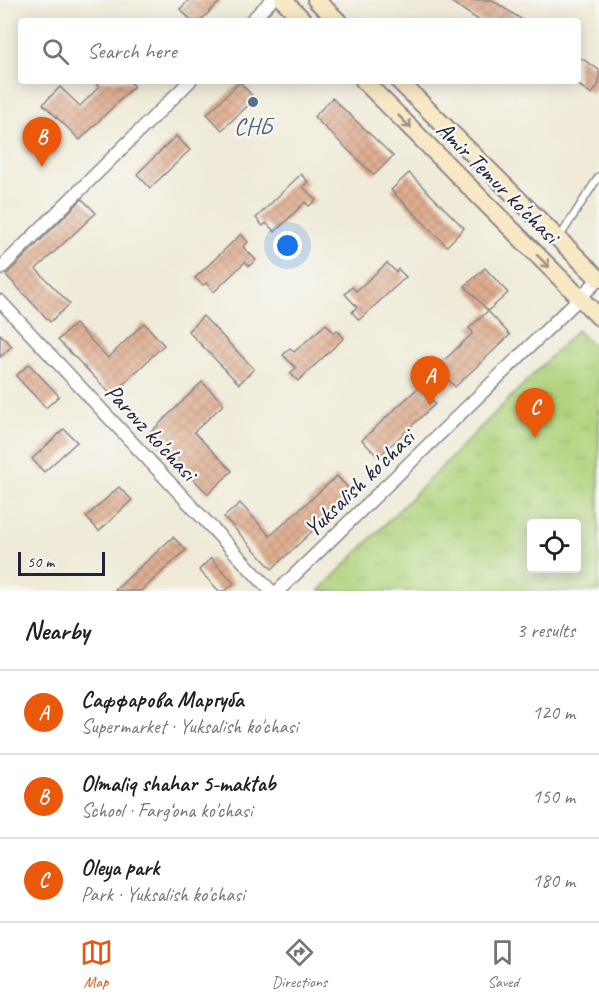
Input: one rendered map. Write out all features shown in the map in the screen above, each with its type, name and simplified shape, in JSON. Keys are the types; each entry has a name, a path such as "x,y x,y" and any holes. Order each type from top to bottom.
{"main road":[{"path":"283,0 301,18"},
{"path":"316,0 335,18"},
{"name":"Amir Temur ko'chasi","path":"367,84 599,317"},
{"name":"Amir Temur ko'chasi","path":"402,84 599,279"}],"street":[{"path":"254,18 272,0"},
{"path":"0,269 187,84"},
{"name":"Yuksalish ko'chasi","path":"278,591 599,279"},
{"name":"Parovz ko'chasi","path":"0,301 271,591"}],"lane":[{"path":"559,239 599,176"}],"green space":[{"path":"577,330 599,352 599,591 319,591"}],"building":[{"path":"189,0 222,0 203,18 189,18 180,9"},
{"path":"448,0 492,0 519,18 475,18"},
{"path":"581,58 599,70 599,84 592,94 578,85 581,84"},
{"path":"96,84 132,84 134,86 80,140 43,104 60,87 80,106 99,87"},
{"path":"238,84 242,84 255,99 222,130 207,114"},
{"path":"332,98 393,156 374,175 314,117"},
{"path":"176,136 190,150 150,188 137,174"},
{"path":"409,173 464,228 447,246 391,190"},
{"path":"301,174 308,182 303,187 316,200 309,206 305,202 275,232 266,223 263,226 256,218"},
{"path":"82,199 96,213 36,269 70,304 50,322 6,275"},
{"path":"241,234 248,242 243,247 256,260 249,266 245,262 214,292 206,283 203,285 195,278"},
{"path":"387,263 396,272 398,269 406,277 359,320 352,312 357,307 345,294 352,287 356,291"},
{"path":"485,268 508,293 488,311 465,286"},
{"path":"488,311 510,335 455,387 437,367 473,333 469,328"},
{"path":"203,316 254,369 239,384 188,331"},
{"path":"144,323 164,345 112,395 58,340 75,324 108,358"},
{"path":"326,324 334,333 337,330 344,338 298,381 290,373 296,368 283,355 290,348 294,352"},
{"path":"0,334 12,346 0,357"},
{"path":"29,364 59,396 46,408 16,376"},
{"path":"202,382 224,404 194,432 232,471 208,494 149,434"},
{"path":"419,387 435,404 378,457 362,440"},
{"path":"64,429 77,442 44,472 32,459"},
{"path":"337,476 353,493 272,569 224,517 240,503 270,536"},
{"path":"119,487 132,500 99,531 86,517"},
{"path":"173,537 186,550 141,591 114,591"},
{"path":"211,558 234,583 225,591 219,591 199,570"}],"place":[{"name":"СНБ","path":"253,102"},
{"name":"Olmaliq shahar 5-maktab","path":"42,167"},
{"name":"Саффарова Маргуба","path":"430,406"},
{"name":"Oleya park","path":"535,438"}]}
